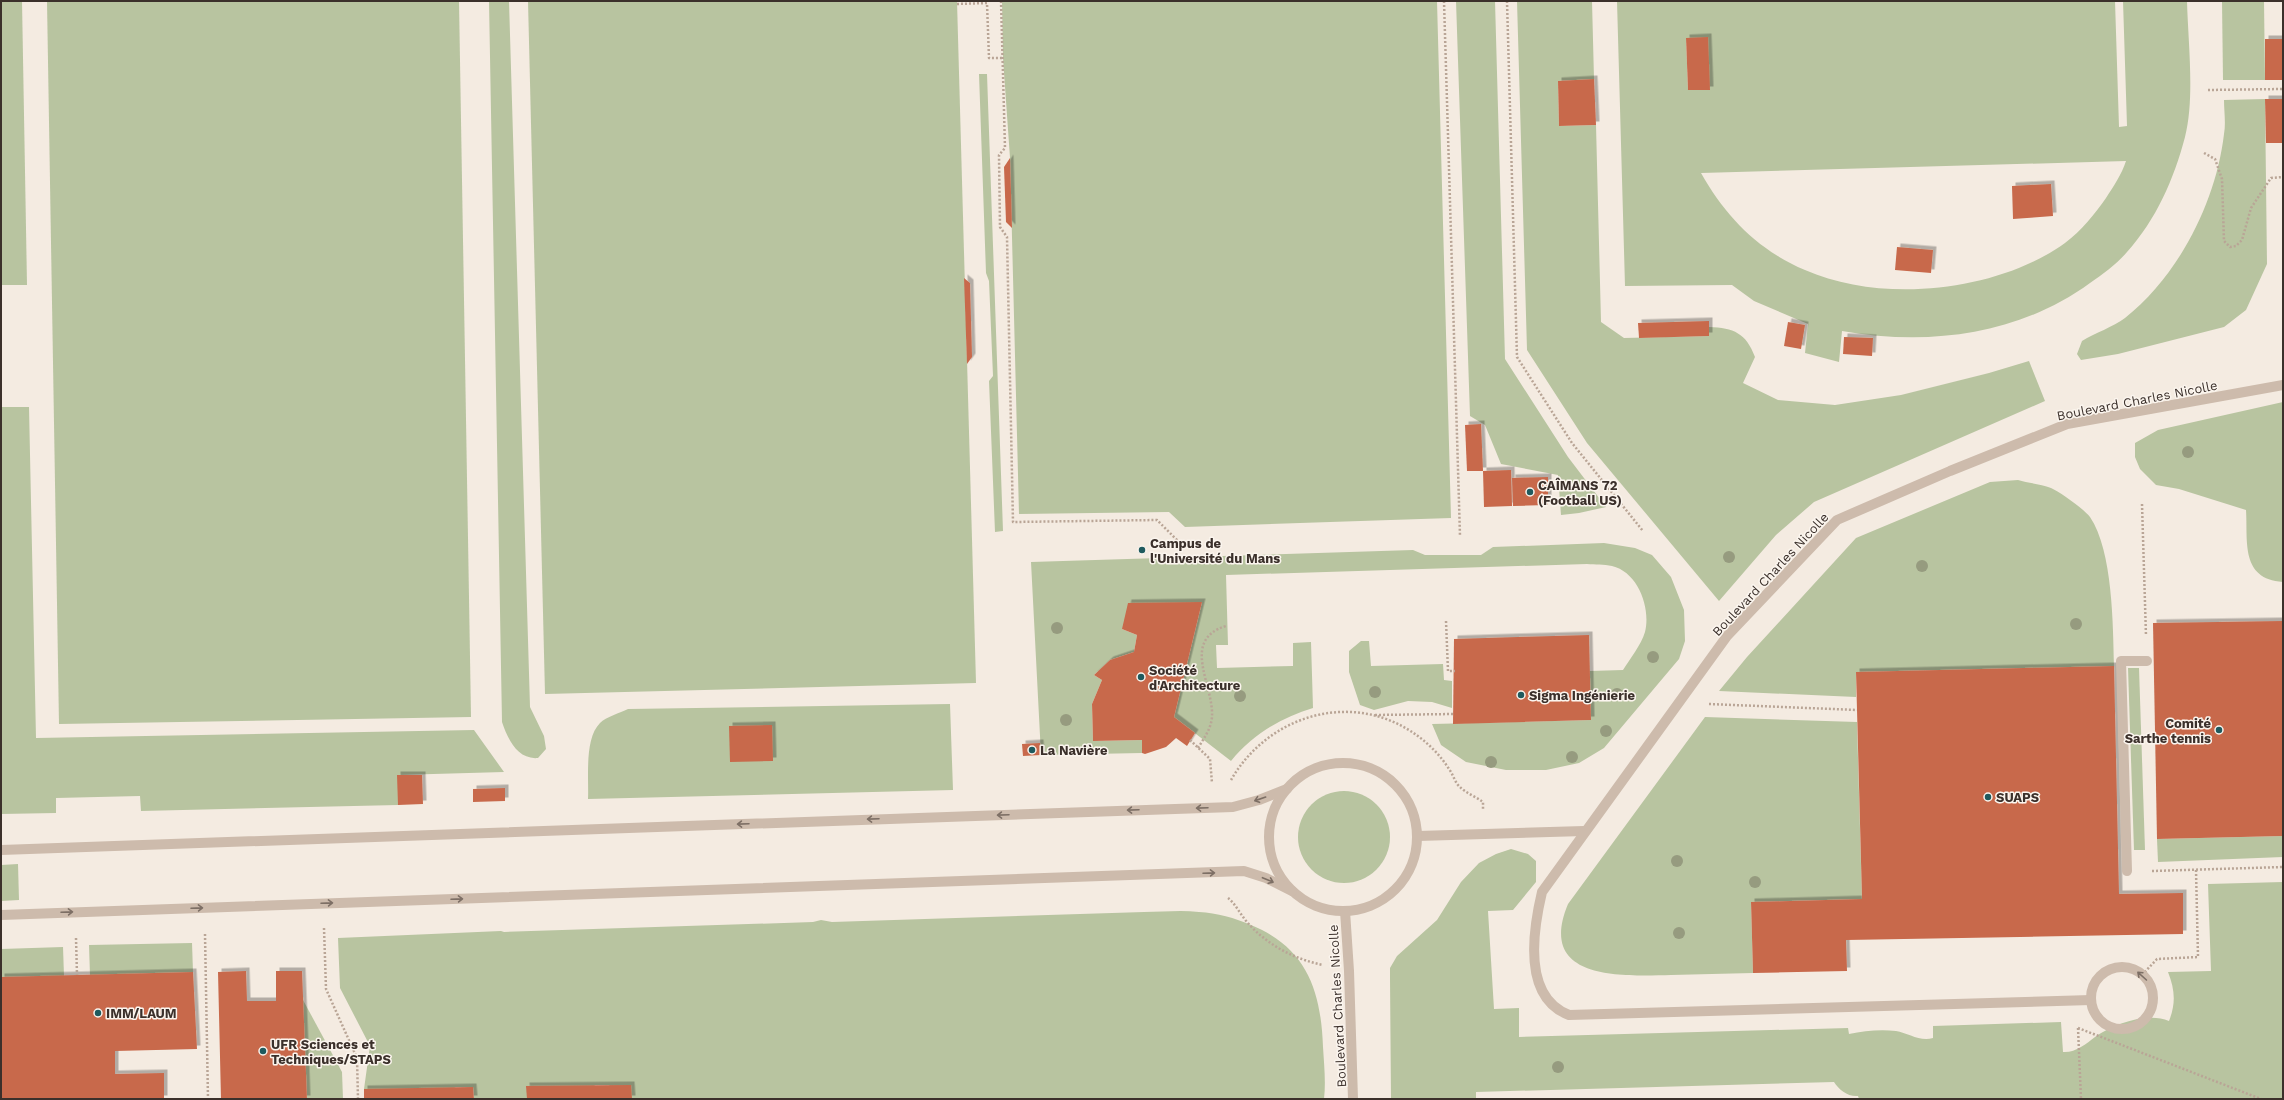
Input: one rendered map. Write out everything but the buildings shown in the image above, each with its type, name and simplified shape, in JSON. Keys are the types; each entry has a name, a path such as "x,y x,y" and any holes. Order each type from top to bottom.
{"street":[{"name":"Boulevard Charles Nicolle","path":"2091,1000 1569,1015 1557,1011 1546,998 1537,977 1534,954 1534,925 1542,892 1584,831 1727,636 1837,520 1950,471 2067,424 2283,385"},
{"path":"2127,871 2118,680 2121,661 2147,660"},
{"path":"1,914 1244,871 1266,878 1292,891 1320,908 1345,911 1363,908 1377,903 1394,891 1412,866 1418,836 1415,815 1403,792 1384,775 1360,764 1335,763 1315,768 1297,779 1286,789 1272,813 1269,842 1277,870 1292,891"},
{"path":"1,850 1233,807 1259,800 1286,789"},
{"path":"1418,836 1584,831"},
{"name":"Boulevard Charles Nicolle","path":"1345,911 1349,971 1353,1099"},
{"path":"2123,967 2142,975 2153,992 2153,1003 2149,1013 2135,1026 2125,1029 2106,1025 2098,1019 2093,1010 2091,1000 2092,990 2096,981 2104,973 2113,968 2123,967"}],"path":[{"path":"1001,1 1005,148 999,155 1000,227 1007,237 1013,522 1157,520 1182,545"},
{"path":"1444,1 1460,536"},
{"path":"1507,1 1517,357 1572,443 1643,531"},
{"path":"957,4 987,3 989,58 1003,58"},
{"path":"2208,90 2283,89"},
{"path":"2204,153 2215,159 2222,179 2224,241 2230,247 2236,246 2242,240 2251,208 2271,178 2283,177"},
{"path":"1446,621 1448,671 1454,671"},
{"path":"1198,748 1209,730 1212,717 1211,701 1203,664 1202,647 1207,636 1214,629 1226,626"},
{"path":"1679,703 1857,710"},
{"path":"1229,783 1240,765 1257,745 1270,734 1296,721 1329,713 1373,715 1453,714"},
{"path":"1373,715 1401,726 1423,740 1446,764 1459,787 1483,802"},
{"path":"1190,740 1210,759 1212,784"},
{"path":"2127,871 2283,867"},
{"path":"2142,975 2157,959 2198,957 2196,870"},
{"path":"1229,898 1255,931 1273,945 1304,961 1349,971"},
{"path":"323,903 326,989 357,1058 358,1099"},
{"path":"204,908 208,1099"},
{"path":"75,912 77,975"},
{"path":"2077,1000 2081,1099"},
{"path":"2078,1028 2261,1099"}],"green space":[{"path":"1,1 22,1 27,285 1,285"},
{"path":"47,1 459,1 471,717 59,724"},
{"path":"489,1 509,1 530,707 544,736 546,749 538,758 525,756 515,748 507,736 502,722"},
{"path":"528,1 957,1 976,683 545,694"},
{"path":"1002,1 1437,1 1451,518 1185,527 1169,512 1019,514 1010,158 1003,58"},
{"path":"1456,1 1495,1 1505,359 1568,457 1606,507 1561,515 1558,475 1501,464 1485,425 1470,416"},
{"path":"1517,1 1592,1 1594,79 1558,81 1559,126 1596,125 1601,322 1624,338 1709,336 1709,327 1725,329 1738,333 1748,342 1755,357 1743,383 1778,400 1835,405 1901,395 1989,373 2029,361 2045,401 1814,502 1776,535 1719,601 1587,443 1527,350"},
{"path":"1617,1 2115,1 2119,127 2127,126 2123,1 2187,1 2190,70 2190,105 2188,122 2181,153 2163,198 2147,226 2123,256 2100,276 2062,301 2033,315 2002,325 1971,332 1939,336 1907,337 1842,331 1839,362 1805,353 1808,324 1754,301 1732,285 1625,286","holes":["1686,38 1710,89 1688,90","2126,161 2120,176 2112,189 2087,222 2065,243 2037,260 2007,273 1973,282 1938,288 1903,289 1869,287 1835,281 1805,270 1772,253 1732,218 1701,173"]},
{"path":"2222,1 2264,1 2265,80 2223,80"},
{"path":"979,74 987,74 1003,531 995,532 989,381 993,376 989,281 986,273"},
{"path":"2265,99 2267,264 2246,310 2224,327 2118,354 2081,360 2077,354 2082,341 2125,318 2144,301 2162,281 2178,259 2192,235 2213,185 2220,160 2225,130 2224,100"},
{"path":"2283,402 2283,582 2269,579 2259,574 2253,566 2247,546 2246,510 2179,489 2156,485 2140,469 2135,457 2135,443 2158,430"},
{"path":"1,407 29,407 36,738 474,730 504,772 398,775 398,805 141,811 140,796 56,798 56,813 1,814"},
{"path":"2018,480 2051,488 2060,493 2077,505 2090,517 2098,532 2103,549 2110,589 2114,666 1856,672 1856,697 1719,691 1747,657 1856,538 1990,482"},
{"path":"1604,543 1635,548 1652,555 1671,577 1684,610 1685,641 1679,659 1604,748 1579,763 1546,770 1506,770 1466,762 1441,745 1432,724 1591,720 1590,671 1623,670 1641,642 1645,632 1646,612 1640,592 1629,575 1609,565 1587,564 1226,575 1228,645 1216,645 1217,668 1293,666 1293,643 1311,642 1313,708 1301,712 1268,728 1240,751 1231,761 1174,717 1202,602 1122,629 1137,635 1134,652 1110,660 1094,675 1102,680 1092,704 1093,741 1142,740 1142,753 1041,755 1031,562 1413,550 1425,555 1481,555 1493,547"},
{"path":"1361,641 1369,641 1371,666 1443,664 1444,680 1452,681 1452,708 1432,702 1408,701 1374,710 1360,705 1349,672 1349,651"},
{"path":"2128,668 2139,668 2145,850 2134,850"},
{"path":"950,704 953,790 588,799 589,749 595,730 600,723 609,717 628,709"},
{"path":"1705,717 1857,722 1862,899 1751,902 1753,973 1630,975 1608,973 1589,969 1574,961 1564,948 1561,929 1568,904"},
{"path":"1344,791 1361,795 1376,805 1386,820 1390,837 1386,854 1376,869 1361,879 1344,883 1327,879 1312,869 1302,854 1298,837 1302,820 1312,805 1327,795"},
{"path":"2283,836 2283,857 2158,862 2157,839"},
{"path":"1511,849 1528,854 1536,861 1536,882 1513,910 1488,911 1494,1009 1519,1008 1519,1037 1848,1028 1849,1034 1890,1030 1928,1039 1933,1038 1933,1026 2061,1022 2063,1052 2072,1051 2080,1048 2103,1032 2121,1024 2151,1018 2169,1021 2173,1008 2174,996 2168,972 2211,971 2208,884 2283,882 2283,1099 1859,1099 1858,1096 1851,1095 1838,1088 1834,1082 1476,1092 1476,1099 1391,1099 1390,968 1397,956 1437,920 1461,882 1479,863 1496,854"},
{"path":"18,864 19,900 1,901 1,865"},
{"path":"1178,911 1212,913 1239,920 1270,935 1286,946 1298,959 1314,990 1319,1008 1322,1027 1325,1086 1324,1099 632,1099 617,1094 609,1085 595,1085 593,1088 557,1099 527,1089 527,1099 474,1099 473,1087 456,1087 432,1099 364,1089 370,1046 340,988 338,938 501,931 813,922 821,920 832,922"},
{"path":"192,943 193,972 90,975 89,945"},
{"path":"63,947 64,976 1,977 1,949"},
{"path":"303,1000 342,1072 343,1099 307,1099"}],"place":[{"name":"CAÎMANS 72 (Football US)","path":"1530,492"},
{"name":"Campus de l'Université du Mans","path":"1142,550"},
{"name":"Société d'Architecture","path":"1141,677"},
{"name":"Sigma Ingénierie","path":"1521,695"},
{"name":"Comité Sarthe tennis","path":"2219,730"},
{"name":"La Navière","path":"1032,750"},
{"name":"SUAPS","path":"1988,797"},
{"name":"IMM/LAUM","path":"98,1013"},
{"name":"UFR Sciences et Techniques/STAPS","path":"263,1051"}]}
